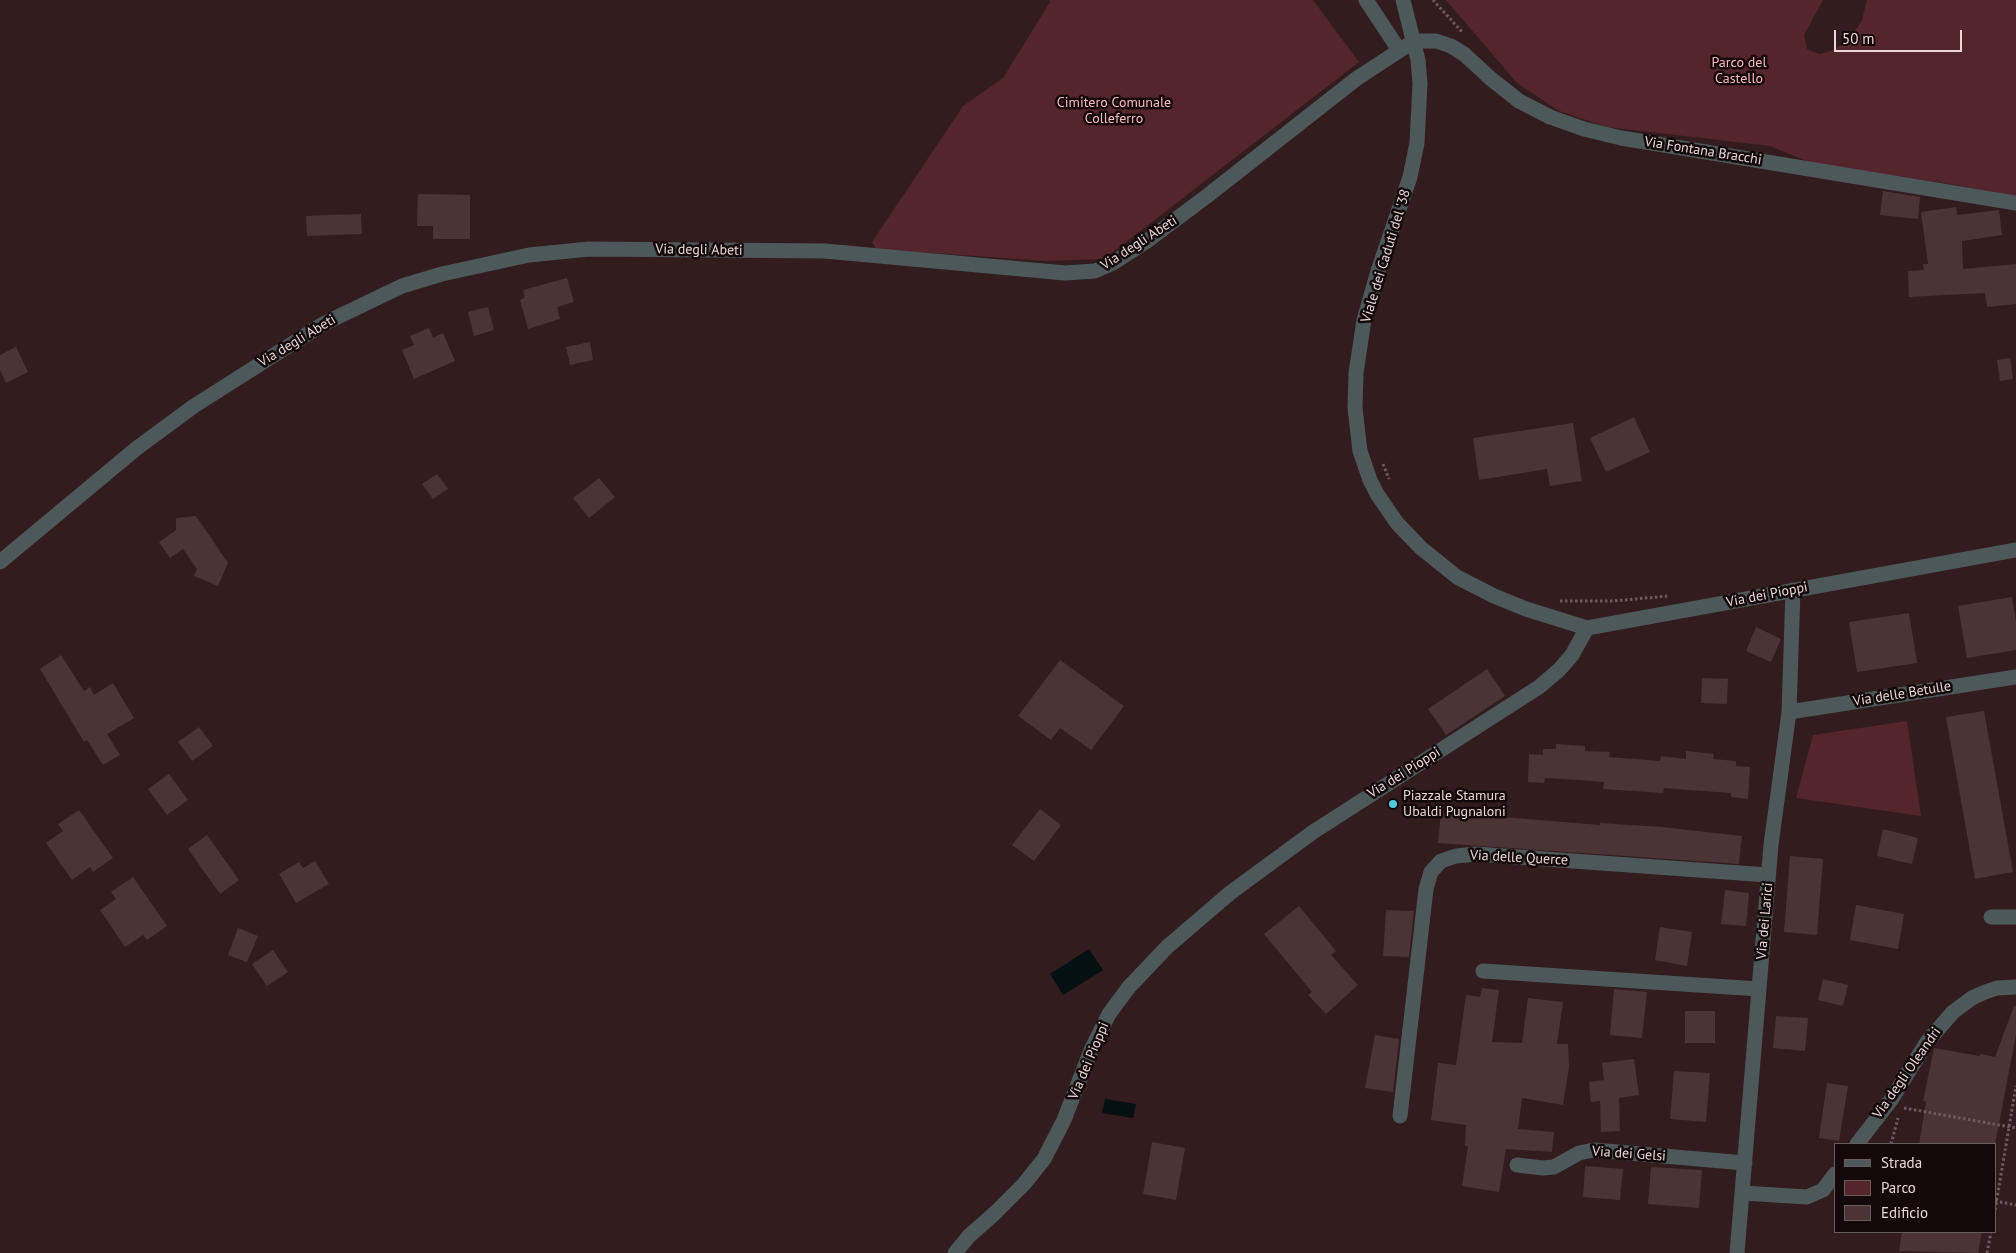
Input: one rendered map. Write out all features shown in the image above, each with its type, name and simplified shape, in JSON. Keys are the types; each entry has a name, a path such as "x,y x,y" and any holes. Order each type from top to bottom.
{"street":[{"path":"1366,0 1399,50"},
{"name":"Viale dei Caduti del '38","path":"1402,0 1418,60 1420,84 1417,143 1405,195 1368,303 1361,335 1354,394 1356,423 1364,466 1377,494 1397,523 1421,548 1445,568 1467,583 1494,596 1526,609 1587,628"},
{"name":"Via degli Abeti","path":"0,562 138,448 200,402 323,324 402,286 442,274 528,255 589,249 824,251 1065,273 1095,271 1113,263 1166,227 1356,79 1414,41"},
{"name":"Via Fontana Bracchi","path":"1414,41 1436,41 1451,46 1464,54 1490,78 1520,101 1550,117 1584,129 1621,138 2016,203"},
{"name":"Via dei Pioppi","path":"955,1253 968,1236 994,1214 1024,1184 1044,1160 1064,1120 1092,1048 1104,1023 1129,987 1167,948 1240,885 1312,832 1539,687 1559,670 1572,655 1587,628 2016,550"},
{"name":"Via dei Larici","path":"1737,1253 1768,875 1789,712 1793,590"},
{"name":"Via delle Betulle","path":"1789,712 2016,677"},
{"name":"Via delle Querce","path":"1400,1116 1426,889 1431,872 1441,861 1456,856 1476,854 1768,875"},
{"path":"1991,917 2016,917"},
{"path":"1483,971 1759,989"},
{"name":"Via degli Oleandri","path":"1858,1143 1891,1100 1927,1042 1953,1012 1972,998 1985,992 2016,987"},
{"name":"Via dei Gelsi","path":"1517,1165 1554,1167 1579,1153 1594,1150 1745,1163"},
{"path":"1743,1193 1807,1196 1822,1190 1834,1175"}],"path":[{"path":"1434,0 1469,40"},
{"path":"1380,457 1392,485"},
{"path":"1552,600 1580,602 1613,601 1674,595"},
{"path":"2016,1086 1996,1201 2016,1205"},
{"path":"1896,1106 2016,1128"},
{"path":"1987,1253 1991,1233"}],"green space":[{"name":"Cimitero Comunale Colleferro","path":"1049,0 1313,0 1359,62 1104,259 1046,261 876,249 872,242 963,106 1003,78 1050,2"},
{"name":"Parco del Castello","path":"1446,0 1823,0 1804,35 1807,49 1819,54 1834,50 1855,31 1862,20 1867,0 2016,0 2016,196 1811,163 1770,146 1607,127 1559,111 1517,83"},
{"path":"1907,721 1921,816 1796,798 1813,735"}],"shaded area":[{"path":"1089,949 1103,970 1063,995 1050,974"},
{"path":"1105,1099 1136,1104 1133,1118 1102,1113"}],"building":[{"path":"1883,191 1920,197 1918,219 1880,215"},
{"path":"418,194 470,195 470,239 433,239 433,226 417,226"},
{"path":"1956,207 1957,215 1999,210 2002,235 1962,241 1963,269 2016,264 2016,304 1987,307 1985,293 1909,297 1908,271 1924,270 1923,264 1928,264 1921,212"},
{"path":"361,214 362,234 307,236 306,216"},
{"path":"567,278 574,302 557,307 560,319 528,329 520,300 525,298 523,290"},
{"path":"488,307 494,330 474,336 468,312"},
{"path":"429,328 433,338 443,333 455,361 414,379 402,350 414,345 410,336"},
{"path":"590,342 593,360 570,365 566,347"},
{"path":"16,347 28,372 6,383 0,370 0,355"},
{"path":"2010,358 2013,379 2000,381 1997,360"},
{"path":"1634,417 1650,452 1606,472 1590,438"},
{"path":"1573,423 1582,481 1550,486 1547,469 1479,480 1473,438"},
{"path":"437,474 448,489 433,499 422,484"},
{"path":"599,478 615,497 589,518 573,498"},
{"path":"196,516 228,563 218,586 194,576 197,569 183,549 170,558 159,542 176,530 176,518"},
{"path":"2012,597 2016,621 2016,650 1967,658 1958,606"},
{"path":"1909,613 1917,663 1857,672 1849,622"},
{"path":"1756,627 1781,639 1771,662 1746,651"},
{"path":"61,655 84,691 90,687 94,695 113,683 134,718 107,734 120,755 103,765 87,740 84,742 40,669"},
{"path":"1060,660 1124,706 1091,750 1060,728 1051,740 1018,716"},
{"path":"1487,669 1505,696 1446,735 1428,709"},
{"path":"1702,678 1728,679 1727,704 1701,703"},
{"path":"1984,711 2013,872 1975,879 1946,717"},
{"path":"199,727 213,746 192,761 178,742"},
{"path":"1556,744 1585,746 1585,751 1610,752 1609,757 1660,761 1661,756 1686,759 1686,751 1714,754 1713,759 1736,761 1736,766 1750,767 1748,799 1731,797 1731,793 1664,788 1663,793 1603,789 1604,782 1579,780 1545,778 1544,783 1528,782 1529,754 1543,755 1543,749 1556,749"},
{"path":"169,774 188,800 167,815 148,789"},
{"path":"1040,809 1061,825 1034,861 1012,845"},
{"path":"79,810 113,858 93,872 90,867 72,880 46,843 63,831 58,824"},
{"path":"1441,812 1600,825 1600,823 1662,827 1742,836 1739,864 1438,843"},
{"path":"1883,829 1918,838 1912,864 1877,856"},
{"path":"207,835 239,880 220,894 188,849"},
{"path":"1790,856 1823,859 1817,935 1784,932"},
{"path":"315,861 329,884 296,903 279,874 299,862 303,868"},
{"path":"133,877 167,926 147,940 143,935 125,947 100,910 116,899 111,892"},
{"path":"1725,890 1749,893 1746,926 1721,924"},
{"path":"1856,905 1904,914 1898,949 1850,940"},
{"path":"1299,906 1336,951 1331,955 1358,985 1326,1014 1308,995 1312,992 1264,934"},
{"path":"1386,910 1414,911 1409,957 1383,956"},
{"path":"1660,927 1692,932 1687,966 1655,960"},
{"path":"238,928 258,936 247,962 228,955"},
{"path":"273,950 288,972 267,986 252,964"},
{"path":"1823,979 1848,985 1843,1006 1818,1000"},
{"path":"1482,988 1499,990 1492,1042 1522,1043 1528,998 1563,1002 1557,1044 1568,1044 1569,1067 1563,1105 1522,1098 1518,1129 1554,1132 1552,1152 1506,1149 1499,1192 1462,1186 1468,1146 1465,1146 1466,1125 1431,1120 1438,1063 1456,1065 1466,995 1480,997"},
{"path":"1614,989 1647,992 1642,1038 1610,1035"},
{"path":"2014,1006 2016,1006 2016,1035 1995,1143 1919,1143 1926,1102 1923,1101 1934,1048 1995,1057"},
{"path":"1685,1011 1715,1011 1715,1043 1685,1043"},
{"path":"1776,1016 1808,1018 1805,1051 1773,1048"},
{"path":"1375,1035 1399,1039 1393,1092 1365,1088"},
{"path":"1634,1059 1639,1095 1619,1098 1620,1131 1601,1132 1600,1101 1591,1102 1589,1082 1604,1080 1602,1063"},
{"path":"1674,1071 1710,1073 1706,1122 1670,1119"},
{"path":"1827,1083 1848,1086 1839,1141 1819,1138"},
{"path":"1152,1142 1185,1148 1176,1200 1143,1194"},
{"path":"1585,1166 1623,1169 1620,1200 1583,1197"},
{"path":"1651,1167 1702,1170 1699,1208 1648,1204"},
{"path":"1902,1233 1982,1233 1978,1253 1899,1251"}],"place":[{"name":"Piazzale Stamura Ubaldi Pugnaloni","path":"1393,804"}]}
